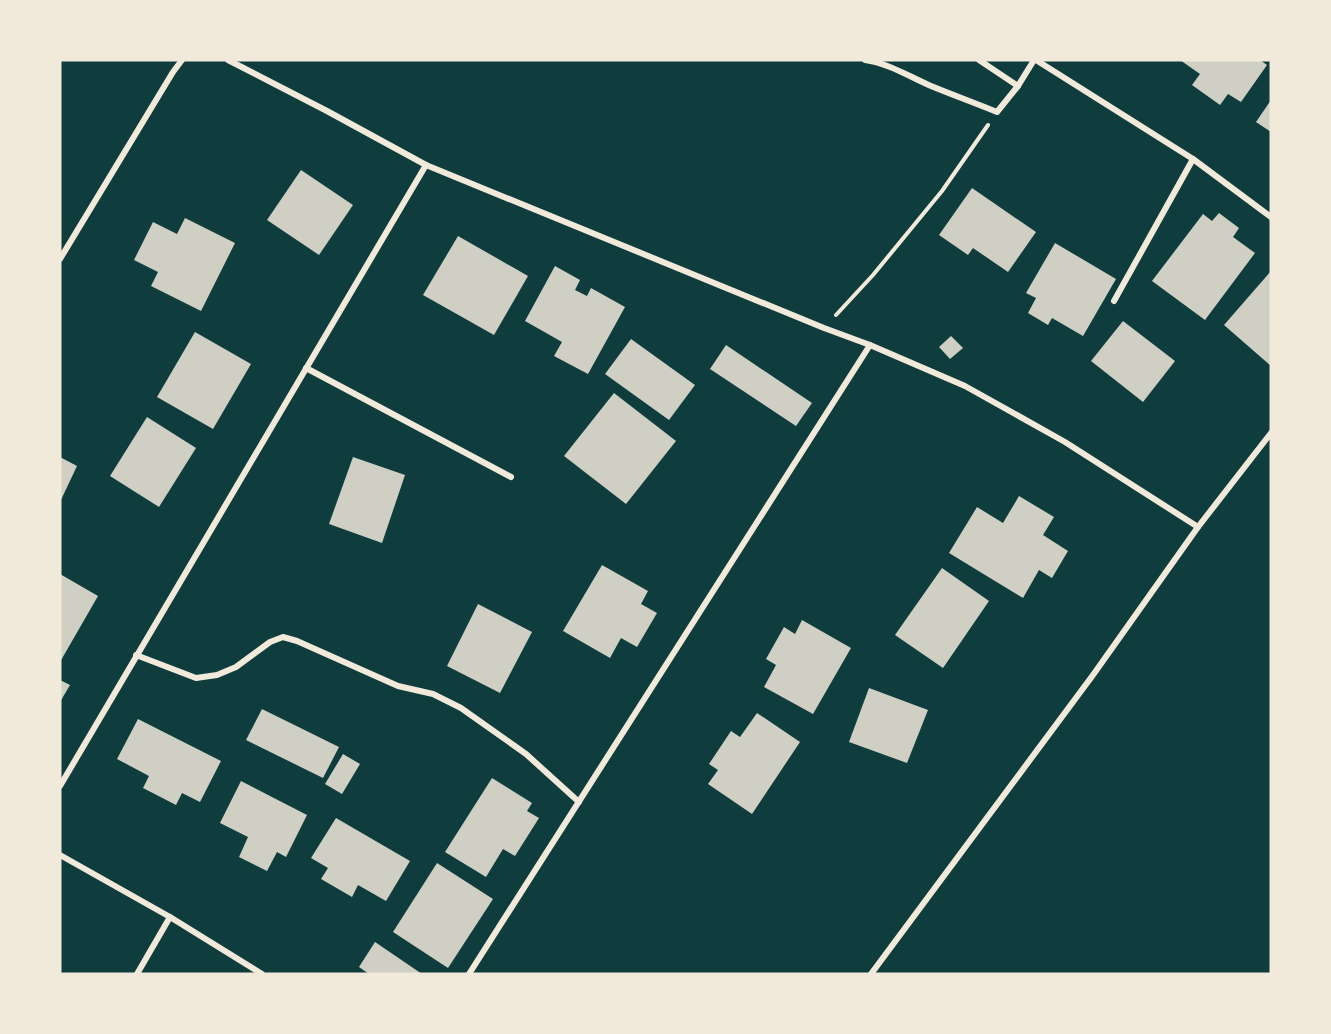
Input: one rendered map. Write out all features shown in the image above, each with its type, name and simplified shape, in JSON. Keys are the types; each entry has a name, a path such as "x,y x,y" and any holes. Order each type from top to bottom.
{"street":[{"path":"60,259 182,60"},
{"path":"228,60 426,165 870,345 975,391 1065,442 1198,527"},
{"path":"865,60 874,61 997,112 1035,60 1193,159 1271,217"},
{"path":"979,60 1018,86"},
{"path":"1114,301 1193,159"},
{"path":"60,786 426,165"},
{"path":"469,974 870,345"},
{"path":"306,368 511,477"},
{"path":"871,974 1094,675 1198,527 1271,433"},
{"path":"136,655 196,678 217,675 236,666 270,642 283,637 297,641 398,686 433,694 461,708 526,754 579,802"},
{"path":"60,855 170,917 262,974"},
{"path":"137,974 170,917"}],"path":[{"path":"824,328 873,275 942,191 997,112"}],"building":[{"path":"1180,60 1260,60 1267,65 1241,102 1228,94 1220,105 1192,85 1200,74"},
{"path":"1271,100 1271,132 1256,122"},
{"path":"301,170 353,205 319,255 267,220"},
{"path":"972,188 1036,232 1008,272 973,248 968,255 939,235"},
{"path":"1219,213 1239,228 1233,237 1255,253 1205,320 1152,281 1203,214 1212,221"},
{"path":"185,218 235,243 201,311 151,286 158,272 134,260 153,222 177,234"},
{"path":"458,236 528,276 494,335 423,295"},
{"path":"1055,243 1116,279 1083,336 1052,318 1048,325 1028,313 1036,298 1026,293"},
{"path":"555,266 580,280 575,290 587,296 591,288 625,307 588,374 554,356 562,342 525,321"},
{"path":"1271,271 1271,366 1224,325"},
{"path":"1123,321 1175,361 1143,402 1091,361"},
{"path":"195,332 251,364 213,429 157,397"},
{"path":"951,336 963,348 950,359 939,347"},
{"path":"631,339 695,385 669,420 605,374"},
{"path":"726,345 812,403 796,426 710,369"},
{"path":"614,393 676,441 626,504 564,456"},
{"path":"147,417 196,448 159,507 110,476"},
{"path":"60,457 77,466 60,502"},
{"path":"353,457 405,475 382,543 329,524"},
{"path":"1019,496 1054,517 1043,535 1068,551 1052,578 1039,570 1023,598 949,553 977,507 1003,523"},
{"path":"602,565 648,591 641,604 657,613 637,647 621,638 610,658 563,631"},
{"path":"942,568 989,601 943,668 895,635"},
{"path":"60,574 98,596 60,662"},
{"path":"478,604 532,632 500,693 447,666"},
{"path":"802,620 851,648 813,714 764,687 776,665 766,659 784,627 795,634"},
{"path":"60,680 70,685 60,702"},
{"path":"869,688 928,710 907,763 849,742"},
{"path":"262,709 339,747 323,778 246,740"},
{"path":"757,713 800,742 752,814 708,784 718,770 709,764 731,731 740,737"},
{"path":"138,719 221,761 200,802 182,793 176,805 143,788 149,776 117,759"},
{"path":"343,754 360,764 342,794 325,784"},
{"path":"492,778 532,803 527,811 539,818 515,856 503,849 486,877 445,852"},
{"path":"241,781 307,815 286,857 277,852 267,871 239,857 248,837 220,823"},
{"path":"336,818 410,861 386,901 358,885 352,897 321,879 328,868 311,858"},
{"path":"437,863 493,899 448,968 393,932"},
{"path":"375,942 422,974 369,974 359,967"}]}
